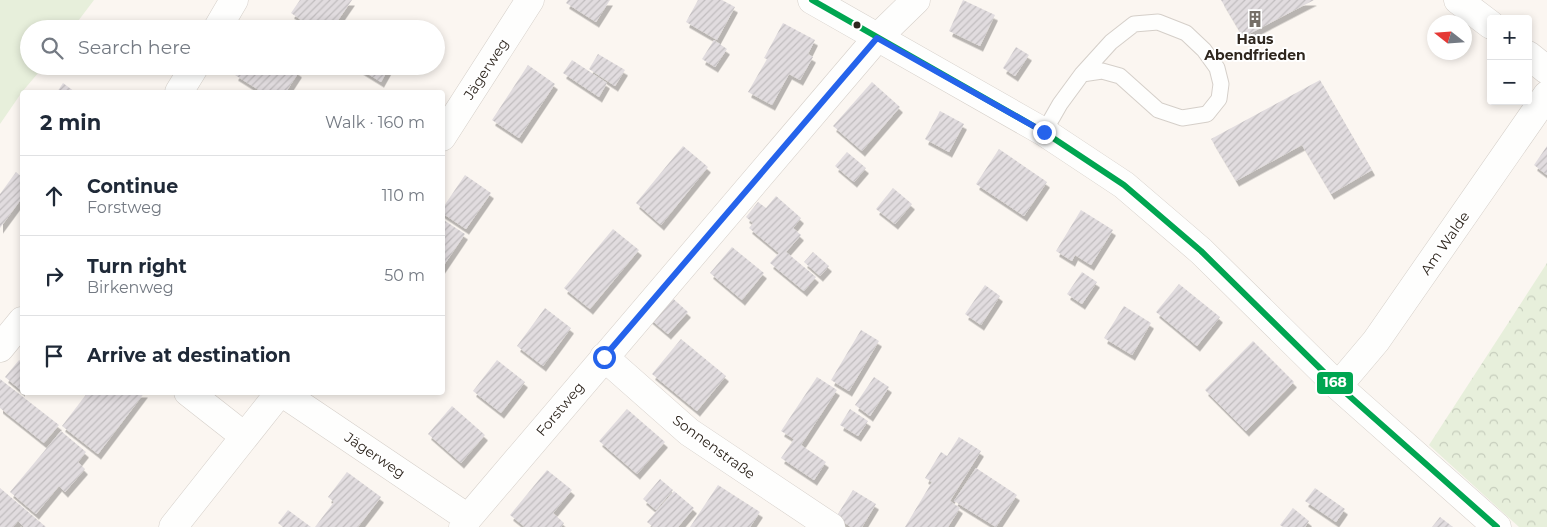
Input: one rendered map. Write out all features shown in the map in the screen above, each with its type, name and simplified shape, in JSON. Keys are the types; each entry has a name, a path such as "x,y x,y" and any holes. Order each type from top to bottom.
{"street":[{"path":"222,20 234,0"},
{"name":"Jägerweg","path":"445,132 530,0"},
{"path":"812,0 1044,132 1124,185 1201,251 1338,386 1497,527"},
{"name":"Forstweg","path":"465,522 877,38 916,0"},
{"path":"1458,0 1487,23"},
{"path":"1532,58 1547,70"},
{"path":"180,90 190,75"},
{"name":"Am Walde","path":"1338,386 1376,341 1547,95"},
{"path":"0,348 20,323"},
{"name":"Sonnenstraße","path":"604,357 689,432 831,527"},
{"path":"192,395 244,436"},
{"name":"Jägerweg","path":"173,527 278,395"},
{"name":"Jägerweg","path":"284,395 465,522"}],"lane":[{"path":"1044,132 1060,104 1082,74 1111,42 1134,24 1158,22 1186,32 1213,62 1217,68 1221,84 1219,99 1207,114 1182,118 1158,110 1120,76 1102,71 1082,74"}],"green space":[{"path":"0,0 94,0 79,20 20,20 20,75 36,75 24,90 20,90 20,95 0,124"},
{"path":"1547,263 1547,527 1519,527 1429,445"}],"building":[{"path":"300,0 352,0 338,20 301,20 291,13"},
{"path":"568,0 610,0 596,22 566,3"},
{"path":"698,0 722,0 735,7 717,40 686,22"},
{"path":"963,0 995,15 980,46 949,31"},
{"name":"Haus Abendfrieden","path":"1221,0 1314,0 1243,37"},
{"path":"783,23 815,40 808,54 813,57 800,80 789,74 772,105 748,92 767,59 764,58"},
{"path":"714,40 727,49 715,67 702,59"},
{"path":"1016,47 1029,55 1015,76 1003,68"},
{"path":"598,54 625,70 615,86 589,69"},
{"path":"572,60 607,83 599,97 563,73"},
{"path":"528,65 555,84 519,138 492,120"},
{"path":"235,75 297,75 287,90 259,90"},
{"path":"370,75 385,75 381,82"},
{"path":"1320,80 1372,170 1331,194 1302,145 1236,181 1211,139"},
{"path":"872,82 900,107 862,151 833,126"},
{"path":"63,83 72,90 58,90"},
{"path":"940,111 964,124 949,152 925,139"},
{"path":"683,146 708,167 661,225 636,203"},
{"path":"1547,146 1547,175 1534,165"},
{"path":"999,149 1047,182 1024,216 976,184"},
{"path":"847,152 866,168 854,182 835,166"},
{"path":"16,172 20,175 20,201 0,228 0,194"},
{"path":"465,175 491,193 466,229 445,215 445,205"},
{"path":"893,188 912,204 895,224 876,209"},
{"path":"776,196 801,218 793,228 801,235 786,252 816,277 804,291 770,263 779,253 749,228 753,223 746,217 758,202 766,208"},
{"path":"1081,210 1113,230 1091,265 1075,255 1072,261 1056,251"},
{"path":"445,221 465,234 445,264"},
{"path":"613,229 639,250 590,309 564,288"},
{"path":"732,247 764,273 742,300 710,273"},
{"path":"813,252 829,266 820,276 804,262"},
{"path":"1082,272 1097,282 1082,304 1067,294"},
{"path":"1179,284 1220,317 1197,346 1156,312"},
{"path":"985,285 1000,296 981,325 965,314"},
{"path":"669,295 688,312 668,334 649,318"},
{"path":"1124,306 1151,323 1132,355 1104,338"},
{"path":"545,308 571,328 543,366 517,346"},
{"path":"861,330 879,341 849,391 831,380"},
{"path":"681,339 726,376 697,411 652,374"},
{"path":"1253,341 1294,382 1246,431 1205,390"},
{"path":"19,360 20,361 20,389 5,377"},
{"path":"497,360 525,382 501,413 473,391"},
{"path":"817,377 837,390 801,445 826,462 814,480 781,458 794,439 781,431"},
{"path":"874,377 889,387 870,416 855,405"},
{"path":"0,379 59,425 44,443 0,408"},
{"path":"86,395 143,395 98,454 62,426"},
{"path":"452,406 485,435 461,463 428,434"},
{"path":"627,409 665,442 637,474 599,441"},
{"path":"850,409 868,421 858,436 840,425"},
{"path":"61,431 86,452 78,462 85,469 65,492 59,486 36,514 10,492"},
{"path":"959,437 981,451 950,501 960,508 948,527 905,527 932,482 925,478 941,452 947,456"},
{"path":"976,468 1017,495 996,527 954,501"},
{"path":"547,470 572,490 553,513 564,523 561,527 525,527 510,515"},
{"path":"347,472 381,497 358,527 315,527 334,502 328,497"},
{"path":"660,479 673,490 656,510 643,499"},
{"path":"718,485 760,512 750,527 690,527"},
{"path":"0,488 46,527 24,527 18,521 13,527 0,527"},
{"path":"1315,488 1345,509 1336,522 1305,501"},
{"path":"853,490 876,504 862,527 851,527 836,517"},
{"path":"674,491 694,508 678,527 653,527 647,522"},
{"path":"1293,508 1309,521 1305,527 1283,527 1280,525"},
{"path":"288,510 311,527 283,527 278,523"},
{"path":"1440,517 1453,527 1432,527"}],"transit line":[{"name":"168","path":"812,0 1044,132 1124,185 1201,251 1338,386 1497,527"}],"place":[{"name":"Haus Abendfrieden","path":"1255,19"}],"route":[{"path":"604,357 877,38 1044,132"}]}
